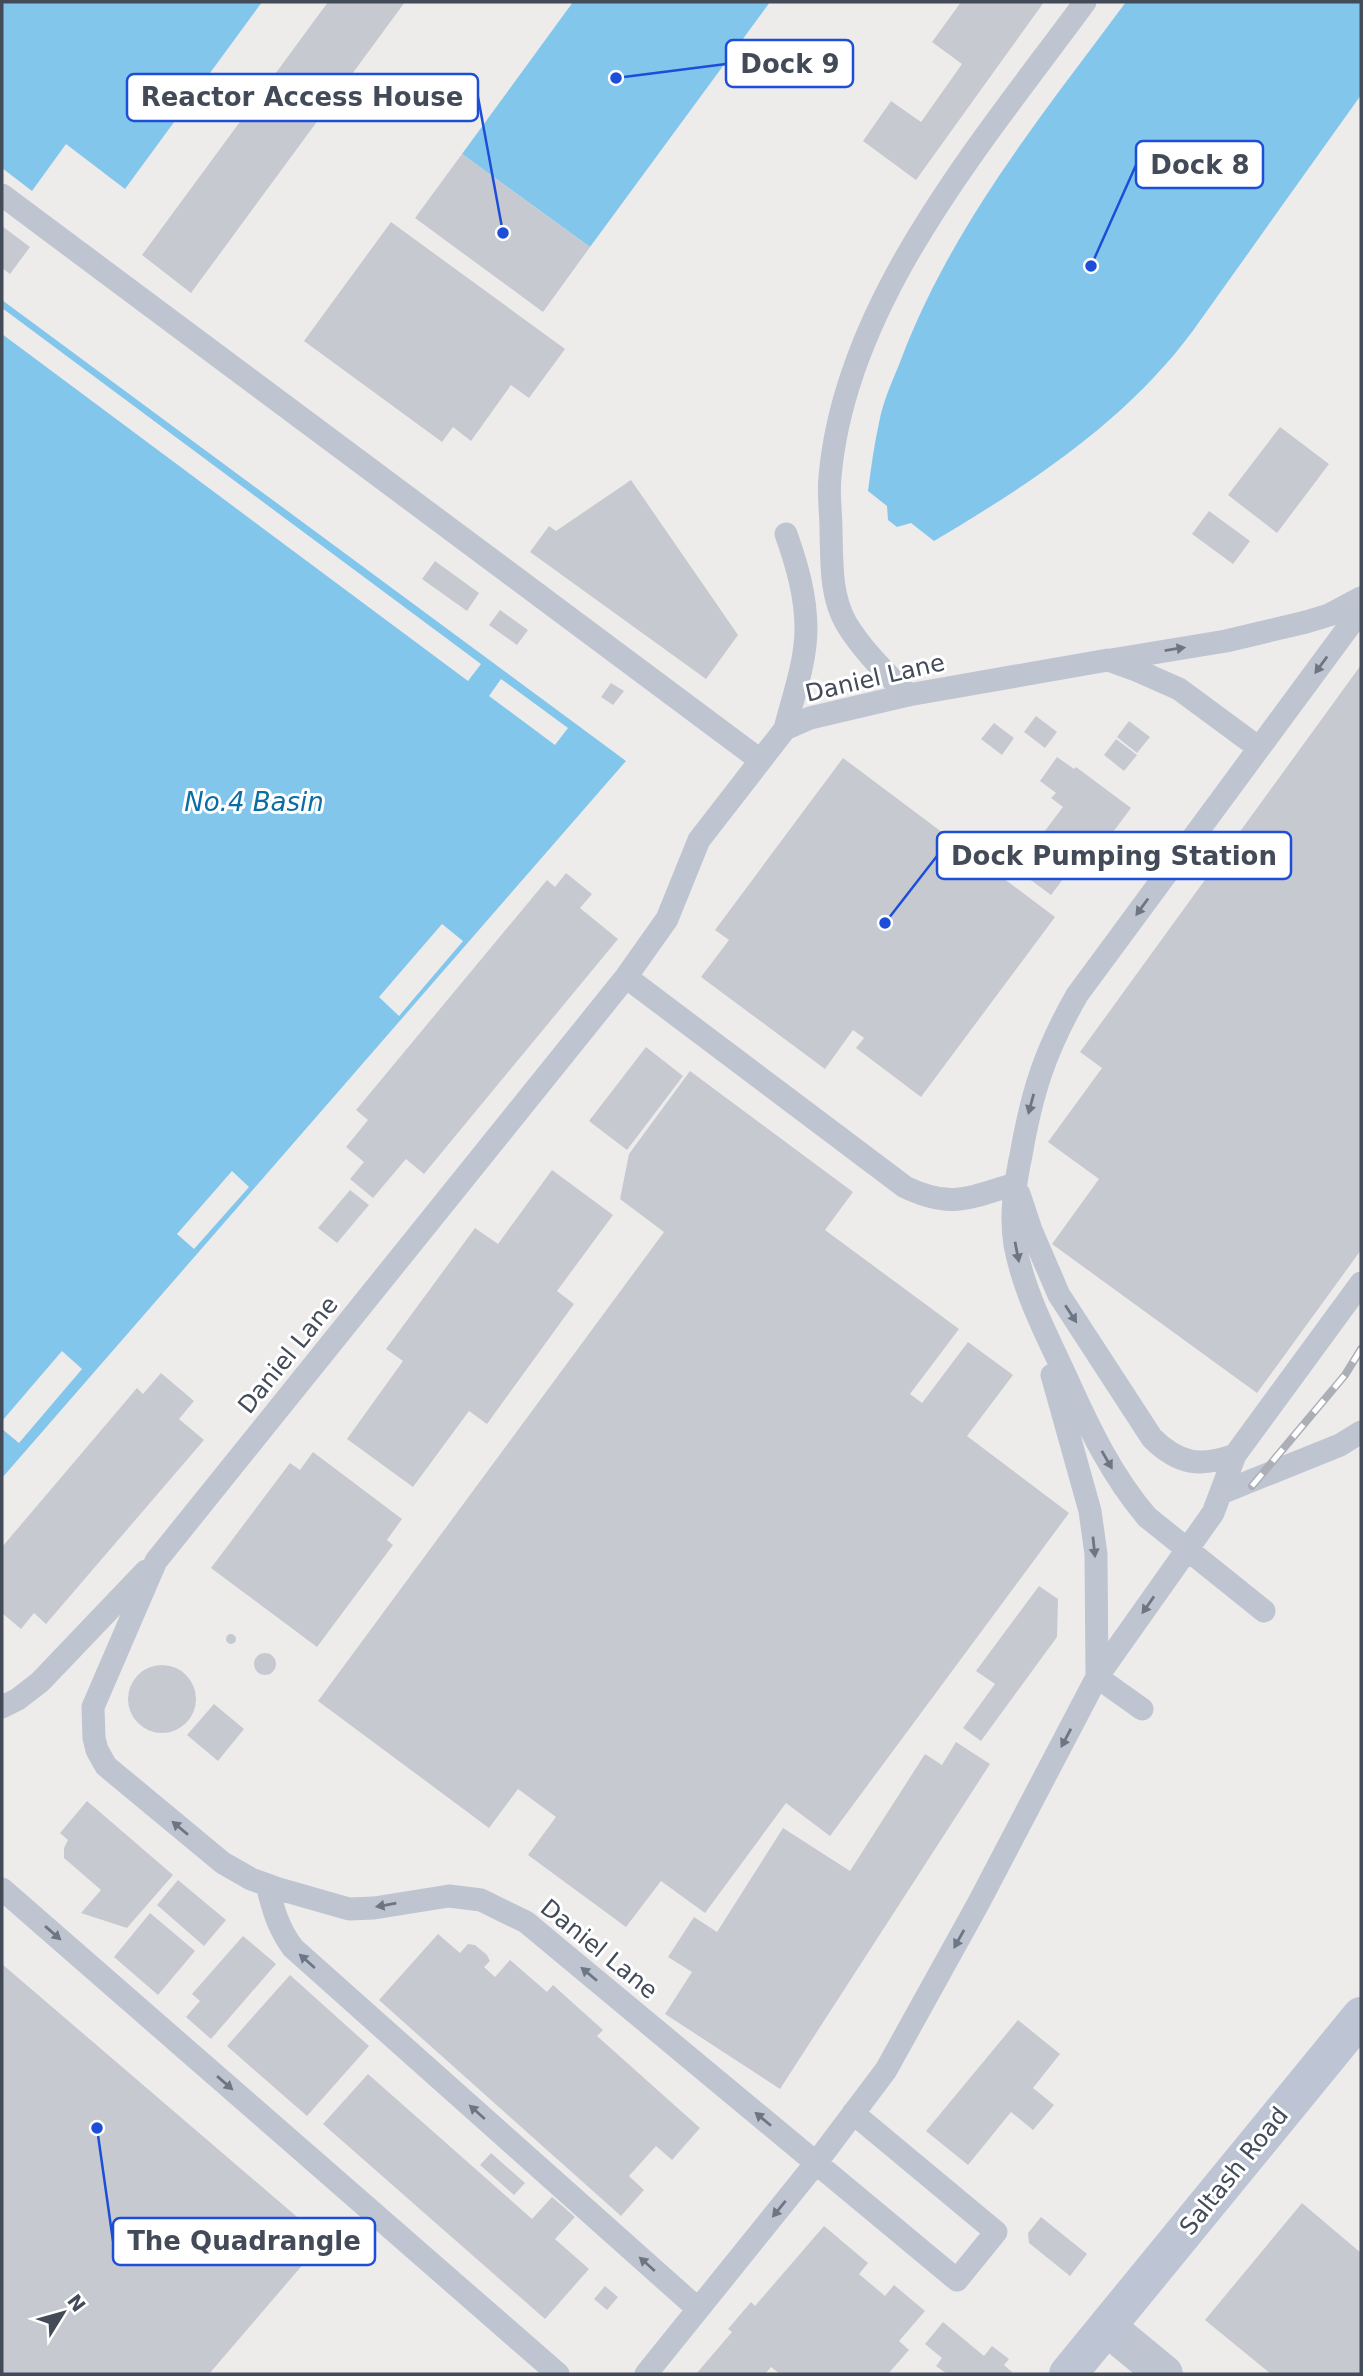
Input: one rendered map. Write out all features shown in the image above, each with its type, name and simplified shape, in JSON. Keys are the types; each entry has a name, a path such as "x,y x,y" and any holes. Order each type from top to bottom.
{"main road":[{"name":"Saltash Road","path":"1068,2374 1361,2016"}],"street":[{"path":"1107,2327 1164,2374"}],"lane":[{"path":"846,622 833,586 830,480 837,430 850,381 893,282 931,214 1085,2"},
{"path":"2,195 760,760"},
{"path":"785,729 798,679 806,630 803,593 786,534 874,661 908,695"},
{"name":"Daniel Lane","path":"853,2113 996,2232 957,2280 526,1922 481,1900 449,1896 374,1908 349,1909 267,1885 223,1863 106,1766 97,1750 92,1723 93,1707 156,1561 626,977 667,919 699,840 785,729 810,718 908,695 1226,641 1329,615 1361,598"},
{"path":"1097,1678 1096,1554 1090,1511 1027,1292 1013,1225 1015,1184 1030,1105 1046,1054 1077,995 1361,610"},
{"path":"1108,660 1179,689 1259,748"},
{"path":"626,977 905,1187 940,1201 959,1200 1015,1184"},
{"path":"1015,1184 1059,1296 1152,1438 1167,1452 1191,1462 1209,1463 1235,1455"},
{"path":"646,2374 816,2163 892,2058 978,1904 1097,1678 1213,1513 1235,1455 1361,1283"},
{"path":"1027,1292 1084,1417 1105,1457 1134,1501 1147,1517 1264,1611"},
{"path":"1220,1493 1340,1445 1361,1432"},
{"path":"2,1707 18,1699 40,1682 156,1561"},
{"path":"1097,1678 1142,1709"},
{"path":"267,1885 275,1919 293,1948 698,2309"},
{"path":"2,1889 558,2374"}],"water":[{"path":"2,2 262,2 125,189 66,144 32,191 2,168"},
{"path":"573,2 770,2 590,247 462,154"},
{"path":"1126,2 1361,2 1361,95 1192,332 1137,395 1106,423 1040,474 934,541 911,523 897,527 888,520 887,506 868,491 883,406 923,308 973,216 1002,172"},
{"name":"No.4 Basin","path":"2,300 626,761 2,1478"}],"pier":[{"path":"2,308 481,664 468,681 2,334"},
{"path":"501,679 568,728 555,745 489,696"},
{"path":"442,924 463,941 399,1016 379,997"},
{"path":"232,1171 249,1187 194,1249 177,1234"},
{"path":"62,1351 82,1369 19,1443 2,1429 2,1421"}],"building":[{"path":"328,2 405,2 191,293 142,255"},
{"path":"961,2 1044,2 916,180 863,141 891,101 921,122 962,64 932,42"},
{"path":"462,154 590,247 543,312 415,218"},
{"path":"391,222 565,349 529,398 511,385 471,441 453,427 442,442 304,341"},
{"path":"2,226 30,247 10,274 2,268"},
{"path":"1280,427 1329,464 1277,533 1228,495"},
{"path":"631,480 738,635 706,679 530,552 549,526 556,531"},
{"path":"1209,511 1250,541 1233,564 1192,534"},
{"path":"435,561 479,593 467,611 422,579"},
{"path":"500,610 528,630 517,645 489,625"},
{"path":"1361,665 1361,1250 1257,1393 1052,1244 1099,1179 1048,1142 1102,1068 1080,1052"},
{"path":"611,683 624,691 613,705 601,697"},
{"path":"1036,716 1057,732 1045,748 1024,732"},
{"path":"1129,721 1150,737 1137,753 1117,737"},
{"path":"994,723 1014,738 1002,755 981,739"},
{"path":"1116,739 1137,755 1124,771 1104,755"},
{"path":"1057,757 1074,769 1076,767 1131,808 1107,840 1098,833 1051,895 1016,869 1063,807 1051,798 1056,793 1040,781"},
{"path":"843,758 1055,917 921,1097 856,1048 864,1038 853,1030 825,1069 701,977 729,940 715,930"},
{"path":"566,873 592,894 580,908 618,939 424,1174 406,1159 373,1198 350,1179 364,1162 346,1147 368,1120 356,1110 547,880 555,887"},
{"path":"646,1047 683,1076 627,1150 589,1121"},
{"path":"690,1071 853,1192 825,1230 959,1329 910,1394 922,1403 968,1342 1013,1375 967,1436 1069,1513 830,1836 786,1803 705,1913 661,1881 626,1927 528,1855 556,1817 518,1789 489,1828 318,1701 664,1232 620,1199 629,1154"},
{"path":"552,1170 613,1215 557,1291 574,1304 487,1424 469,1411 413,1487 347,1439 403,1361 386,1349 475,1228 498,1244"},
{"path":"350,1190 369,1205 337,1243 318,1228"},
{"path":"161,1373 194,1401 179,1419 204,1440 46,1624 34,1613 21,1629 2,1613 2,1547 137,1388 143,1394"},
{"path":"313,1452 402,1519 387,1540 393,1545 317,1647 211,1568 290,1463 300,1470"},
{"path":"1039,1586 1058,1599 1057,1637 981,1741 963,1728 995,1684 976,1671"},
{"path":"231,1634 236,1639 231,1644 226,1639"},
{"path":"265,1653 273,1656 276,1664 273,1672 265,1675 257,1672 254,1664 257,1656"},
{"path":"162,1665 175,1668 186,1675 193,1686 196,1699 193,1712 186,1723 175,1730 162,1733 149,1730 138,1723 131,1712 128,1699 131,1686 138,1675 149,1668"},
{"path":"214,1704 244,1729 218,1761 187,1735"},
{"path":"956,1742 990,1764 780,2089 665,2014 692,1972 668,1957 694,1917 717,1932 783,1828 850,1871 925,1754 942,1765"},
{"path":"87,1801 173,1875 127,1928 81,1913 101,1890 64,1858 64,1848 68,1840 60,1833"},
{"path":"178,1880 226,1920 204,1946 157,1905"},
{"path":"150,1913 195,1951 158,1995 114,1957"},
{"path":"438,1934 460,1953 468,1944 475,1945 487,1955 490,1961 484,1967 495,1977 510,1960 547,1992 553,1985 603,2030 597,2036 700,2128 672,2160 656,2146 629,2176 644,2190 621,2216 379,2000"},
{"path":"243,1936 276,1964 211,2039 186,2017 200,2001 192,1994"},
{"path":"2,1964 324,2240 209,2374 2,2374"},
{"path":"290,1975 369,2046 307,2116 227,2046"},
{"path":"1018,2020 1060,2054 1033,2088 1054,2105 1033,2130 1011,2112 968,2165 926,2131"},
{"path":"368,2074 532,2219 552,2197 575,2217 555,2239 589,2269 545,2319 323,2124"},
{"path":"491,2153 525,2183 514,2195 480,2165"},
{"path":"1302,2203 1361,2253 1361,2374 1271,2374 1205,2320"},
{"path":"1041,2217 1087,2254 1070,2276 1029,2243 1028,2233"},
{"path":"824,2226 868,2263 859,2274 885,2296 894,2285 925,2311 899,2341 909,2350 888,2374 780,2374 771,2367 765,2374 696,2374 732,2332 728,2329 751,2302 755,2306"},
{"path":"605,2286 618,2297 607,2310 594,2299"},
{"path":"943,2322 984,2356 992,2346 1009,2359 1004,2365 1011,2374 947,2374 936,2366 942,2358 925,2344"}],"railway":[{"path":"1252,1486 1345,1375 1361,1349"}],"place":[{"name":"Dock 9","path":"616,78"},
{"name":"Reactor Access House","path":"503,233"},
{"name":"Dock 8","path":"1091,266"},
{"name":"Dock Pumping Station","path":"885,923"},
{"name":"The Quadrangle","path":"97,2128"}]}
